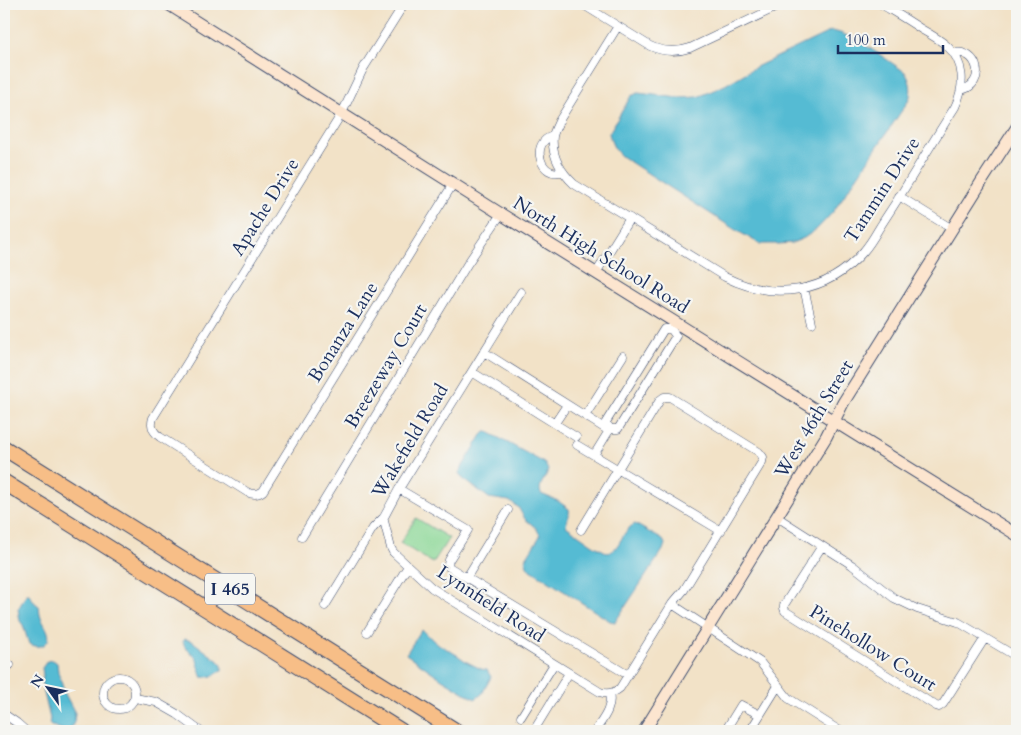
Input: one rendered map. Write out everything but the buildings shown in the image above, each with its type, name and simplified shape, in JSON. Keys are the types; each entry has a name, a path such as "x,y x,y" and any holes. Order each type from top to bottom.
{"highway":[{"name":"I 465","path":"4,448 456,731"},
{"name":"I 465","path":"4,482 401,731"}],"street":[{"name":"North High School Road","path":"168,4 596,273 674,326 833,421 1017,535"},
{"name":"Apache Drive","path":"258,494 247,492 160,437 153,431 151,426 153,418 342,113 364,69 404,4"},
{"path":"582,4 655,48 665,51 681,51 690,48 783,4"},
{"path":"881,4 942,42 953,53 960,68 961,90 967,89 973,84 977,75 977,67 968,55 953,53"},
{"path":"553,136 544,140 540,149 540,157 546,168 556,173 562,171 556,160 553,136 559,121 618,26"},
{"name":"Tammin Drive","path":"562,171 576,185 722,275 740,284 762,290 778,291 804,288 834,276 855,260 866,248 955,107 961,90"},
{"name":"West 46th Street","path":"644,731 826,437 843,403 1017,127"},
{"name":"Bonanza Lane","path":"258,494 266,487 453,184"},
{"path":"899,196 952,229"},
{"name":"Breezeway Court","path":"302,537 468,263 501,214"},
{"path":"596,273 630,218"},
{"path":"804,288 812,323"},
{"name":"Wakefield Road","path":"325,606 373,528 384,517 399,489 521,292"},
{"path":"484,352 609,430 618,429 676,336 674,326 664,329 606,422 609,430"},
{"path":"585,416 623,356"},
{"path":"472,372 555,424 594,454 720,531"},
{"path":"636,375 647,382"},
{"path":"582,530 660,400 664,397 670,397 759,452 763,457 762,462 684,590 672,604 620,688 609,694 610,707 595,731"},
{"path":"555,424 567,405"},
{"path":"594,454 609,430"},
{"path":"399,489 468,530 449,560 449,567 628,675"},
{"path":"467,577 508,510"},
{"name":"Lynnfield Road","path":"384,517 391,548 432,588 600,692 609,694"},
{"path":"777,517 852,565 894,598 917,609 958,622 1017,657"},
{"name":"Pinehollow Court","path":"822,546 784,605 785,611 936,706 939,707 943,704 984,638"},
{"path":"367,632 408,566"},
{"path":"672,604 760,662 788,698 840,731"},
{"path":"521,717 554,664"},
{"path":"536,727 569,673"},
{"path":"116,677 121,677 131,682 134,686 135,698 129,706 119,710 114,709 103,698 104,687 116,677"},
{"path":"750,731 778,686"},
{"path":"135,698 156,702 177,714 200,731"},
{"path":"725,731 740,705 760,715"},
{"path":"4,714 26,731"}],"green space":[{"path":"416,518 449,538 433,563 400,543"}],"water":[{"path":"831,31 859,42 905,72 910,82 909,100 833,212 817,229 804,238 792,243 760,244 621,156 613,146 609,133 631,96 638,93 679,98 697,97 725,85 756,67"},
{"path":"485,432 545,464 548,470 541,485 541,494 558,501 569,509 566,526 593,545 608,553 612,551 627,530 635,524 663,540 665,544 663,550 615,622 610,621 528,568 525,560 540,536 536,528 525,519 518,507 509,501 489,498 462,478 459,473"},
{"path":"27,594 39,606 40,616 49,638 41,646 29,644 20,621 18,609"},
{"path":"422,630 435,642 467,662 487,670 491,677 482,694 475,699 406,654"},
{"path":"184,639 192,641 221,663 222,670 212,676 202,677 197,659 184,645"},
{"path":"53,660 57,663 65,694 75,713 74,722 70,730 62,730 49,724 50,719 42,684 42,668 47,661"}]}
